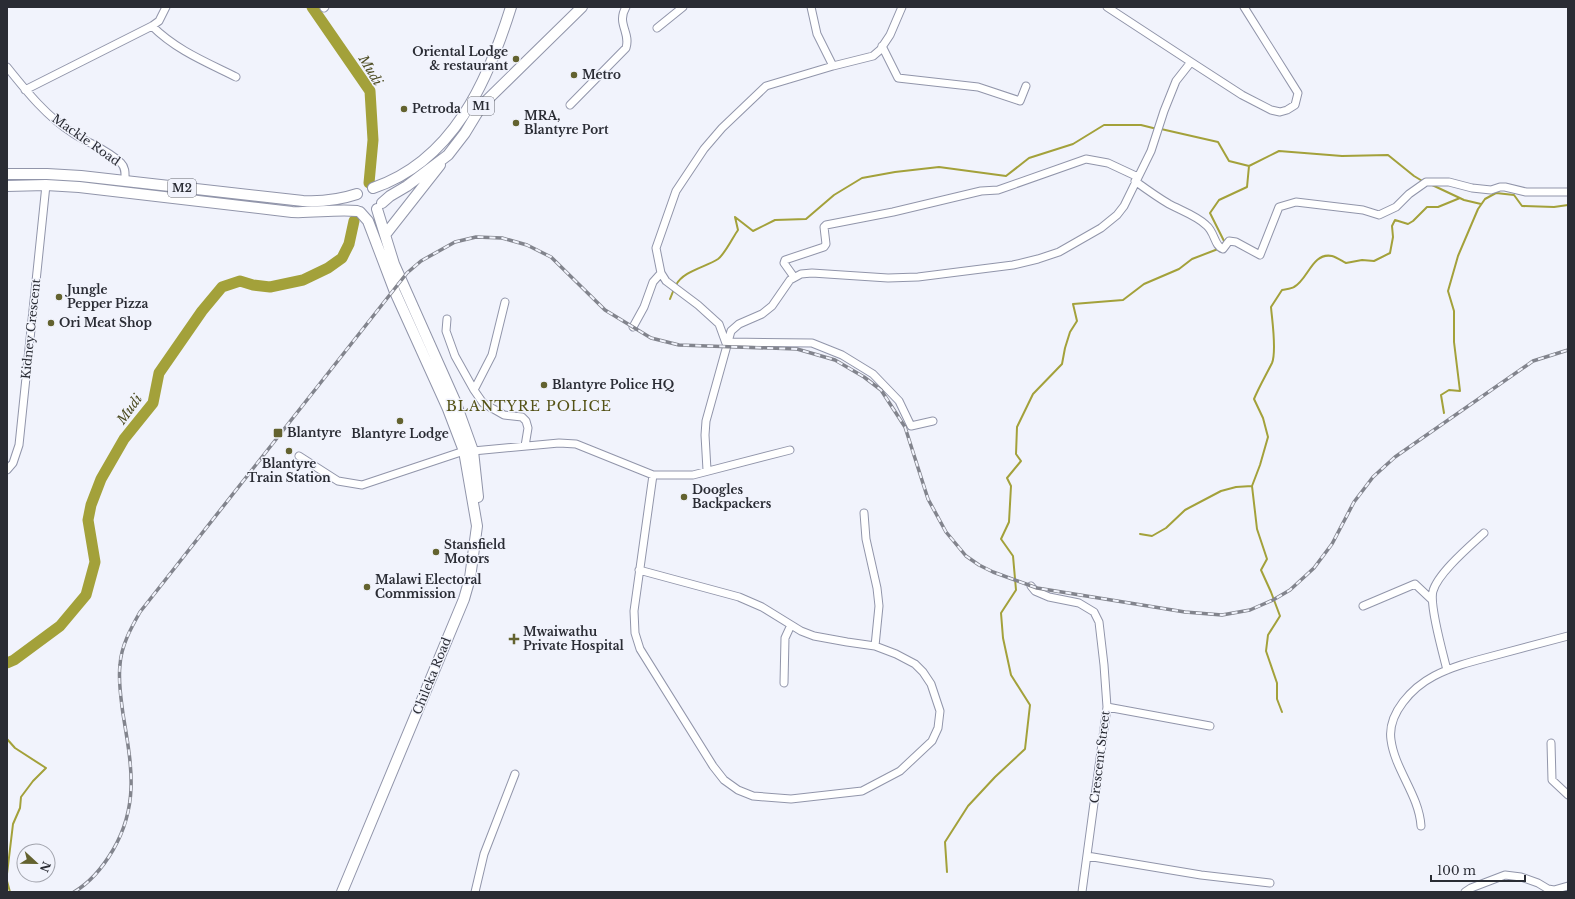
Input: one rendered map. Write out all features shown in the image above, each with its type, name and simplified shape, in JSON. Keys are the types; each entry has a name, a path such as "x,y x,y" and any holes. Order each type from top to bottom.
{"highway":[{"name":"M1","path":"373,188 384,184 416,165 432,153 453,131 472,101 503,34 511,7"},
{"name":"M1","path":"379,206 390,196 407,186 448,155 465,133 482,105 582,7"},
{"path":"384,235 448,155"},
{"name":"M2","path":"7,174 47,174 125,180 320,202 336,200 357,194"},
{"name":"M2","path":"7,186 46,185 79,187 292,212 343,210 358,212"},
{"path":"347,892 460,623 479,566 481,530 469,451 455,401 394,264 384,235 379,206 381,194 373,188 357,194 353,203 358,212 368,221 395,292 448,409 469,451"},
{"path":"358,212 367,213 379,206"},
{"name":"Chileka Road","path":"342,892 464,600 470,578 477,526 469,451"}],"street":[{"path":"25,90 152,26 159,21 166,7"},
{"path":"570,105 626,48 628,42 622,19 622,13 626,7"},
{"path":"657,28 683,7"},
{"path":"811,7 817,34 833,66"},
{"path":"728,345 718,324 698,305 666,282 661,273 656,248 676,191 704,148 722,128 766,86 873,56 890,34 902,7"},
{"path":"1107,7 1242,95 1271,110 1280,112 1287,110 1295,104 1298,93 1244,7"},
{"path":"152,26 178,48 236,77"},
{"path":"882,46 898,78 978,86 1020,101 1026,86"},
{"path":"708,470 705,434 706,421 732,330 735,327 762,314 772,306 790,280 801,274 812,273 880,278 918,277 1013,265 1059,252 1108,223 1124,206 1157,137 1164,111 1176,81 1190,62"},
{"name":"Mackle Road","path":"7,67 44,111 73,134 107,152 120,163 124,167 125,180"},
{"path":"794,277 784,263 785,260 824,247 826,244 824,227 826,225 893,212 981,192 998,190 1086,159 1108,163 1136,179 1167,203 1206,224 1214,233 1217,246 1219,248 1222,249 1228,241 1236,242 1260,254 1279,207 1296,202 1363,210 1379,215 1396,207 1409,194 1426,182 1449,182 1491,190 1505,187 1526,192 1568,192"},
{"name":"Kidney Crescent","path":"7,470 13,463 19,445 46,185"},
{"path":"633,327 644,307 653,282 661,273"},
{"path":"474,390 492,355 505,302"},
{"path":"447,319 446,331 455,356 474,390 483,403 504,415 522,417 526,421 528,428 525,446"},
{"path":"728,345 812,343 842,355 873,374 899,402 911,426 932,421"},
{"path":"299,456 338,481 362,485 469,451 559,443 576,444 653,475 693,475 790,450"},
{"path":"639,570 739,597 762,607 800,631 814,636 875,646 896,654 915,664 923,672 931,684 940,711 938,728 932,741 900,771 862,791 791,799 753,796 738,790 724,780 713,766 640,649 635,633 634,612 639,570 653,475"},
{"path":"864,513 866,540 878,600 875,646"},
{"path":"1447,670 1440,643 1432,600 1432,591 1458,557 1484,533"},
{"path":"1363,606 1416,584 1432,600"},
{"name":"Crescent Street","path":"1031,586 1035,591 1049,597 1079,603 1094,612 1099,622 1107,707 1082,892"},
{"path":"784,683 785,638 791,626"},
{"path":"1421,826 1419,815 1390,740 1392,726 1399,708 1406,699 1425,682 1447,670 1568,636"},
{"path":"1107,707 1210,726"},
{"path":"1551,743 1552,780 1568,794"},
{"path":"475,892 484,854 515,774"},
{"path":"1087,856 1201,875 1270,883"},
{"path":"1465,892 1505,875 1521,877 1538,883 1548,889 1554,890 1568,886"}],"waterway":[{"name":"Mudi","path":"312,7 370,91 373,140 369,183"},
{"path":"676,285 684,276 721,257 738,230 735,217 753,231 775,220 806,219 834,195 862,178 895,172 939,167 1006,176 1029,158 1073,144 1104,125 1141,125 1157,129"},
{"path":"1161,129 1218,142 1229,161 1249,166 1279,151 1342,156 1388,155 1414,176 1424,182"},
{"path":"1225,243 1210,213 1219,200 1247,187 1249,166"},
{"path":"1430,184 1464,200 1481,204"},
{"path":"1444,413 1441,395 1449,390 1460,391 1454,342 1454,311 1448,291 1458,256 1478,209 1485,199 1496,193 1514,195 1522,206 1554,207 1568,205"},
{"path":"1282,712 1277,699 1277,683 1266,651 1268,635 1280,616 1261,570 1267,559 1257,529 1252,486 1268,437 1263,418 1254,399 1273,358 1274,343 1271,307 1282,290 1293,288 1299,283 1315,262 1320,258 1332,256 1346,263 1362,260 1374,261 1390,253 1393,237 1392,226 1395,220 1408,224 1427,207 1438,207 1460,198"},
{"name":"Mudi","path":"7,663 14,660 60,626 86,595 95,562 88,520 91,505 101,479 124,439 153,403 159,373 202,311 222,287 240,281 253,285 270,287 303,280 328,268 342,258 349,244 354,221"},
{"path":"947,872 945,842 968,806 995,777 1025,749 1030,705 1011,675 1003,638 1001,613 1016,590 1013,556 1001,539 1009,522 1011,486 1007,478 1021,461 1016,454 1017,427 1033,394 1062,364 1070,332 1077,321 1073,304 1123,300 1144,284 1179,269 1192,259 1218,249"},
{"path":"670,299 674,289"},
{"name":"Mudi","path":"7,663 23,656 42,642 71,616 89,590 97,568 86,531 89,504 98,484 99,478 124,439"},
{"path":"1140,534 1152,536 1166,528 1185,510 1221,491 1236,487 1252,486"},
{"path":"7,739 15,748 46,768 33,781 21,797 20,808 13,824 7,874"},
{"path":"7,881 10,892"}],"railway":[{"path":"74,892 91,879 105,862 122,833 127,816 131,783 129,749 123,714 119,671 124,644 140,612 407,273 421,261 455,242 476,237 502,238 527,245 551,257 605,310 651,338 679,345 797,349 835,360 864,377 881,390 905,427 928,499 946,532 966,556 993,572 1037,588 1185,612 1222,615 1250,610 1273,600 1290,590 1314,568 1332,544 1354,502 1373,477 1395,457 1533,361 1568,350"}],"place":[{"name":"Oriental Lodge & restaurant","path":"516,59"},
{"name":"Metro","path":"574,75"},
{"name":"Petroda","path":"404,109"},
{"name":"MRA, Blantyre Port","path":"516,123"},
{"name":"Jungle Pepper Pizza","path":"59,297"},
{"name":"Ori Meat Shop","path":"51,323"},
{"name":"Blantyre Police HQ","path":"544,385"},
{"name":"Blantyre Lodge","path":"400,421"},
{"name":"Blantyre","path":"278,433"},
{"name":"Blantyre Train Station","path":"289,451"},
{"name":"Doogles Backpackers","path":"684,497"},
{"name":"Stansfield Motors","path":"436,552"},
{"name":"Malawi Electoral Commission","path":"367,587"},
{"name":"Mwaiwathu Private Hospital","path":"514,639"}],"district":[{"name":"BLANTYRE POLICE","path":"529,406"}]}
